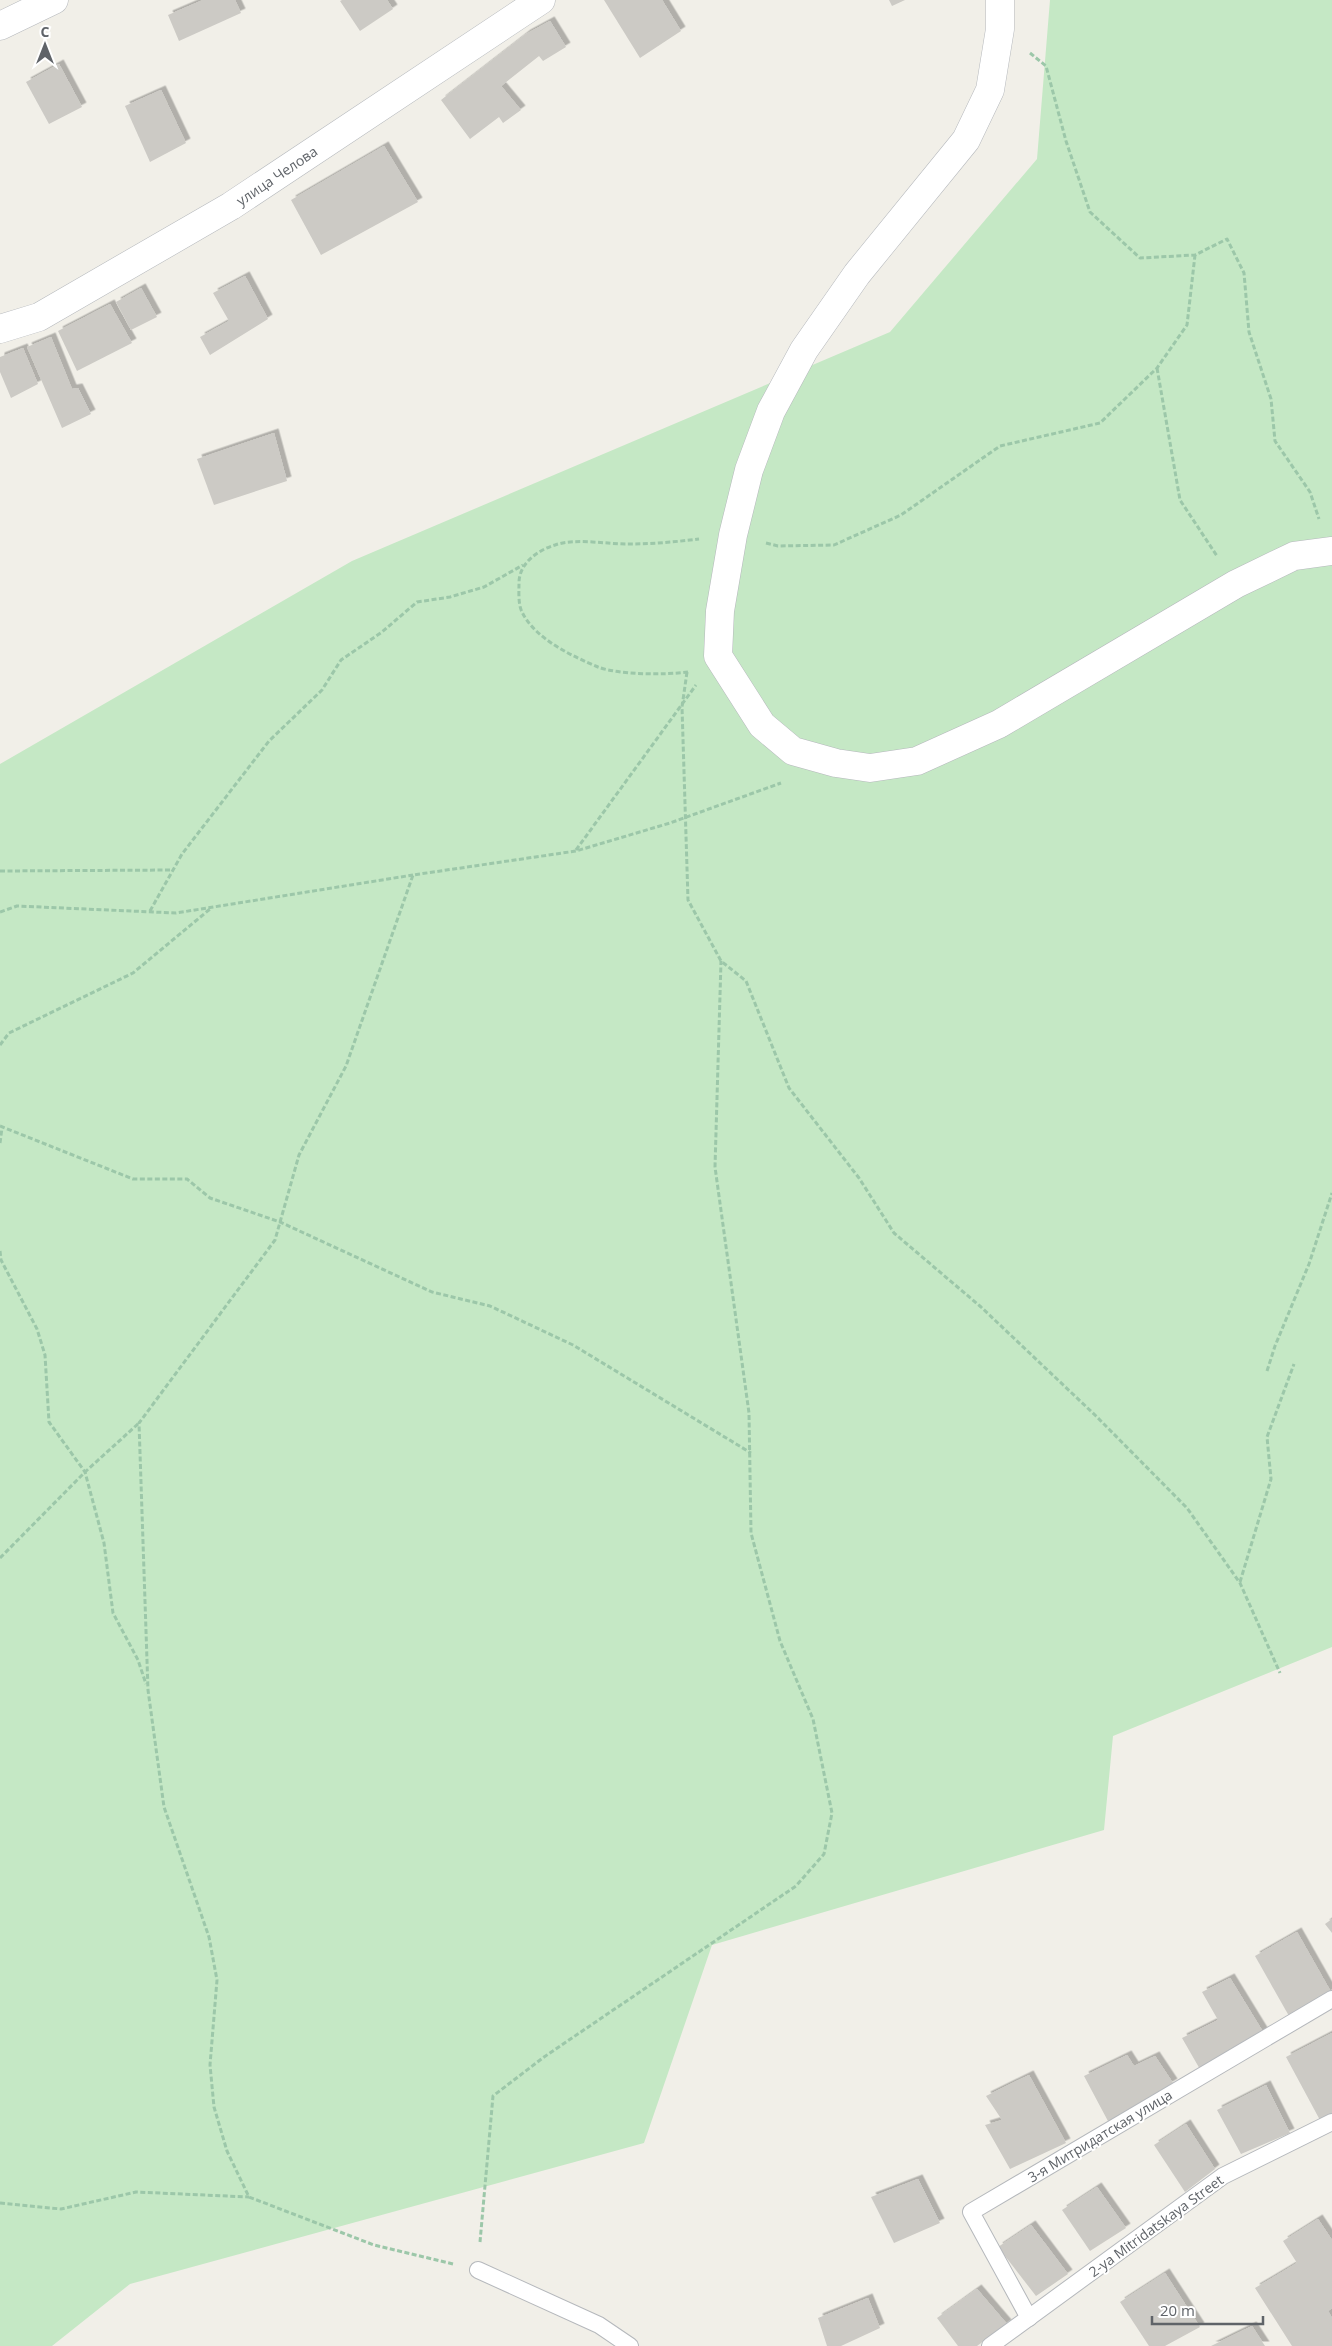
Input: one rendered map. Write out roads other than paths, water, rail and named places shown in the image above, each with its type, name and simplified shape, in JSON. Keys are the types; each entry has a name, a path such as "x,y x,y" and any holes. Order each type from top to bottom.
{"street":[{"path":"0,26 54,0"},
{"name":"улица Челова","path":"0,329 39,317 230,206 541,0"},
{"path":"1000,0 1000,29 990,90 966,140 857,274 804,350 771,410 749,470 733,535 720,611 718,656 762,725 793,751 836,763 870,768 917,761 999,724 1236,584 1294,556 1331,551"}],"lane":[{"name":"3-я Митридатская улица","path":"1029,2318 971,2212 1332,1999"},
{"name":"2-ya Mitridatskaya Street","path":"990,2346 1224,2176 1332,2122"},
{"path":"478,2270 600,2325 630,2346"}]}
